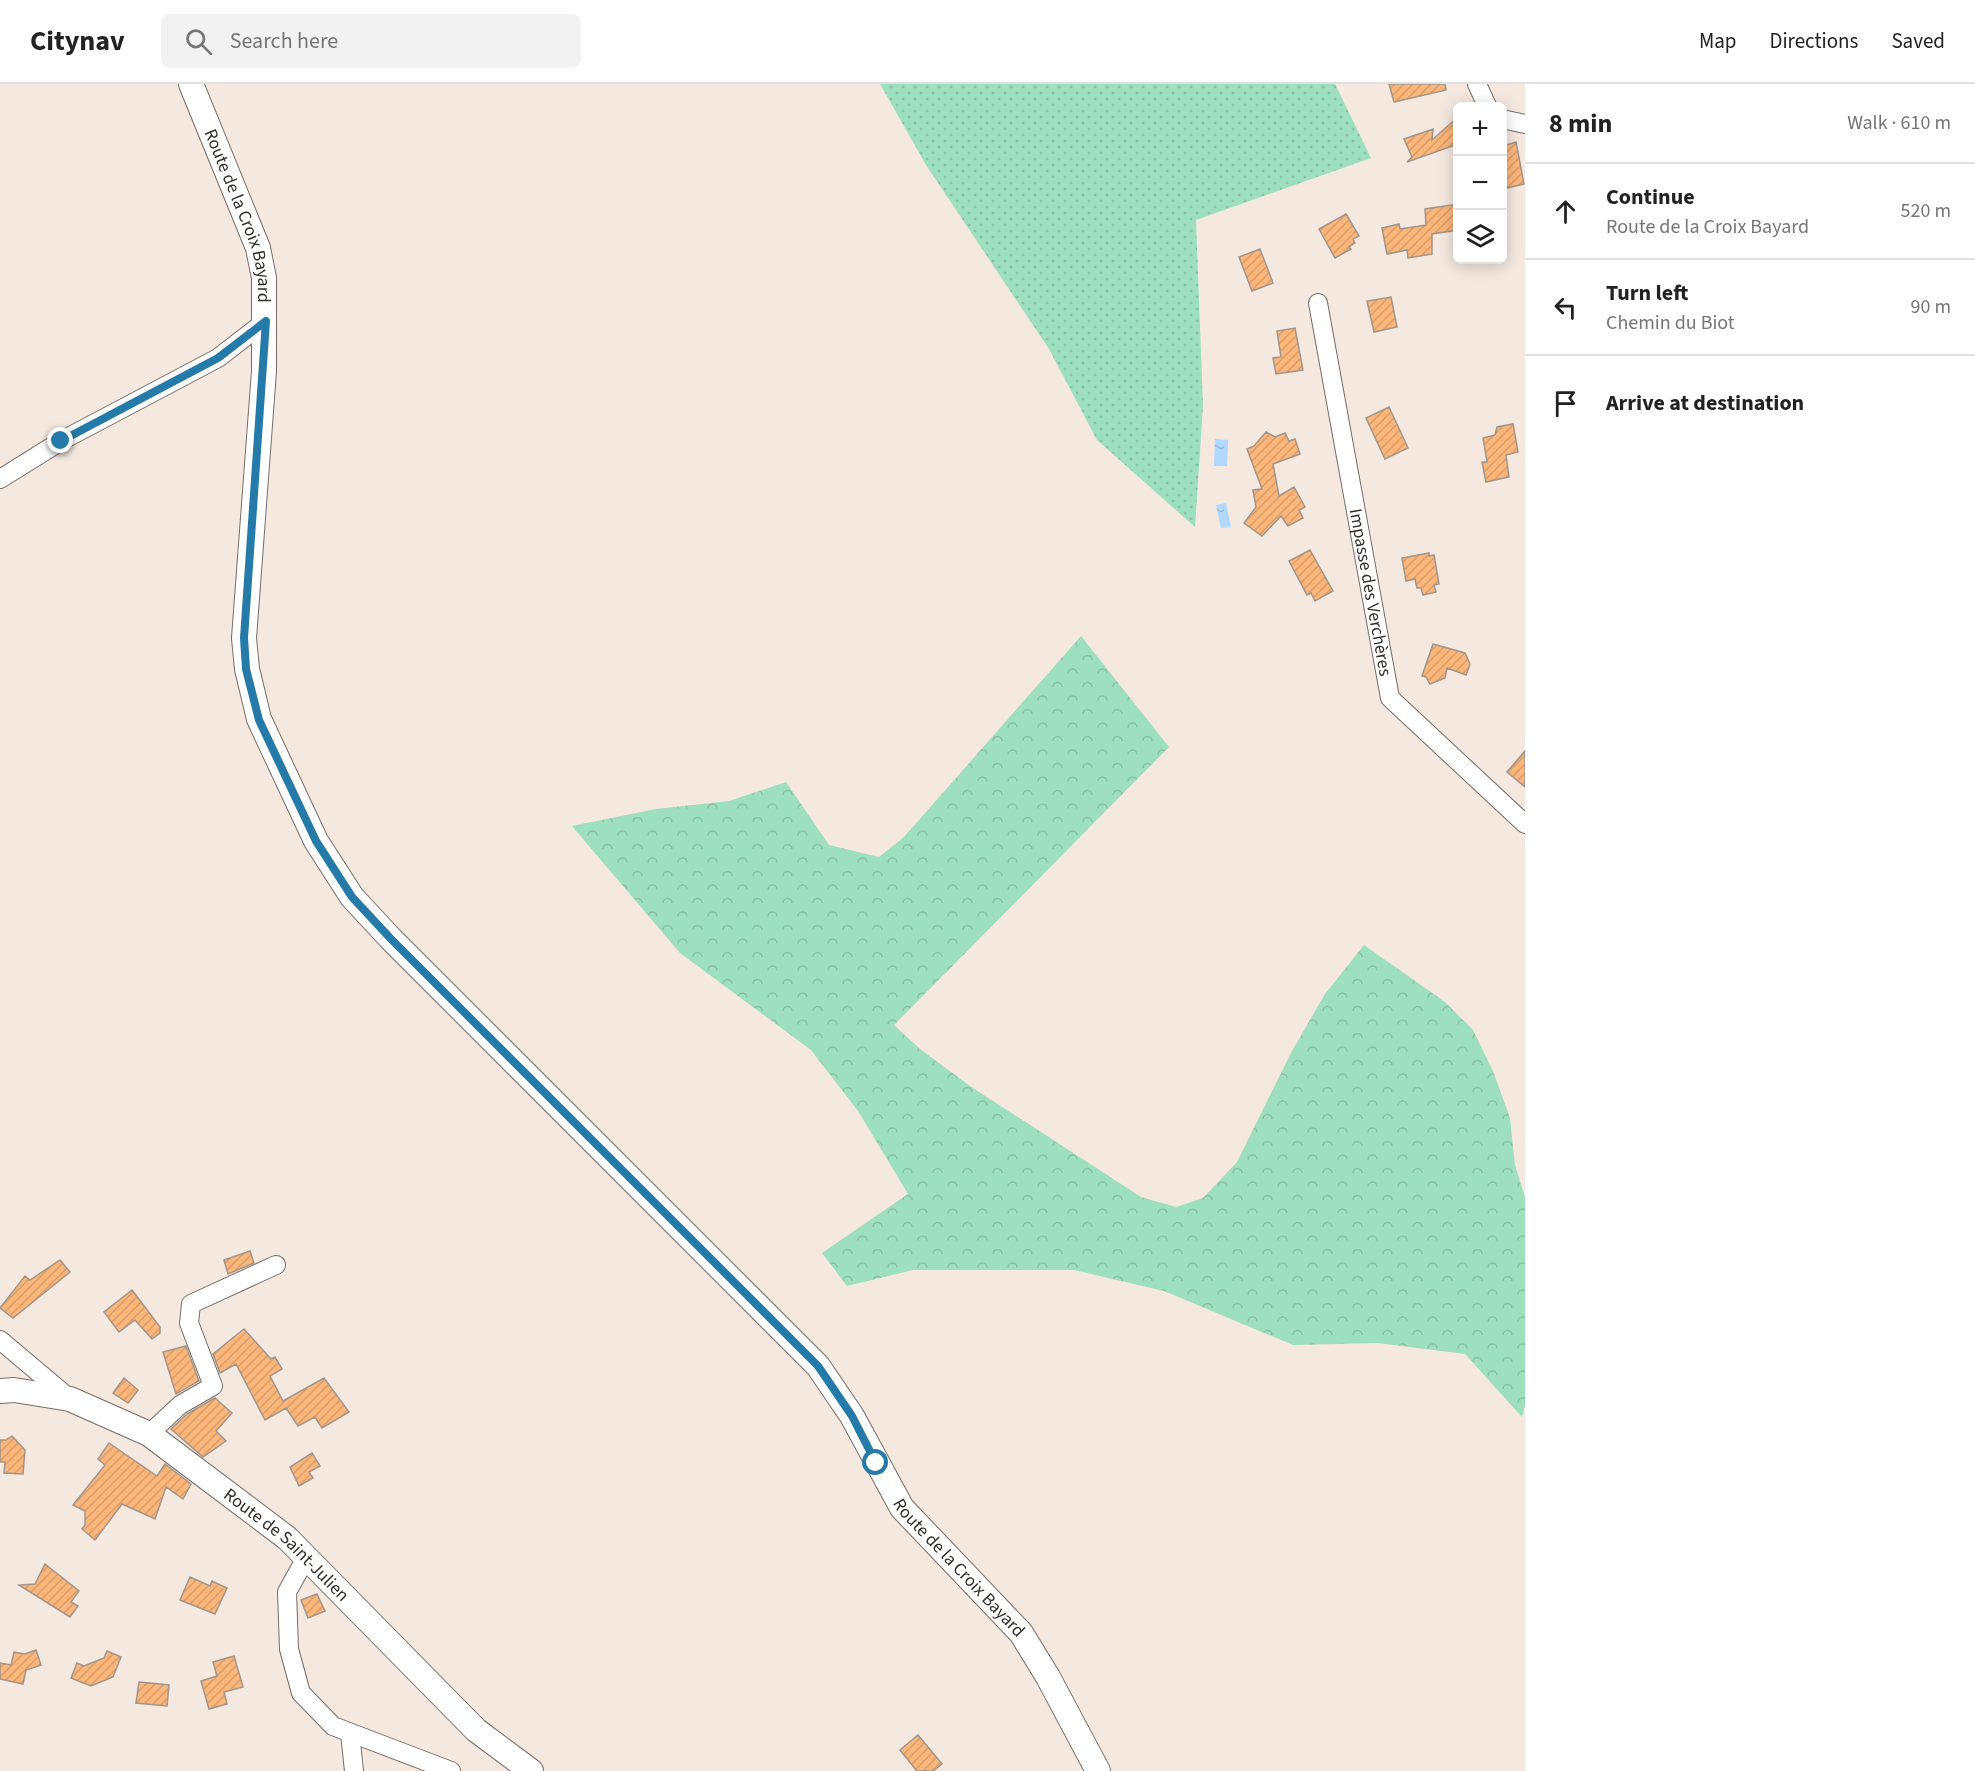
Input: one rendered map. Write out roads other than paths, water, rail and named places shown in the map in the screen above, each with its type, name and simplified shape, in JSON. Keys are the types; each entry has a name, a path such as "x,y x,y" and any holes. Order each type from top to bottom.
{"main road":[{"name":"Route de la Croix Bayard","path":"191,84 258,248 264,278 266,321 244,638 246,669 252,696 267,738 333,870 352,897 391,939 818,1366 852,1416 903,1508 1021,1634 1048,1677 1098,1771"},
{"name":"Route de Saint-Julien","path":"0,1392 14,1390 70,1399 149,1434 287,1538 476,1730 531,1771"}],"street":[{"path":"1477,84 1485,102"},
{"path":"1507,120 1525,124"},
{"name":"Impasse des Verchères","path":"1318,303 1390,698 1525,824"},
{"path":"0,479 61,441 218,358 266,321"},
{"path":"149,1434 180,1405 213,1386 189,1323 191,1304 276,1265"},
{"path":"0,1340 70,1399"},
{"path":"306,1557 287,1592 289,1648 301,1693 333,1726 451,1771"},
{"path":"350,1732 354,1771"}],"water":[{"path":"1215,439 1228,440 1227,466 1214,466"},
{"path":"1226,503 1231,527 1221,528 1216,505"}]}
